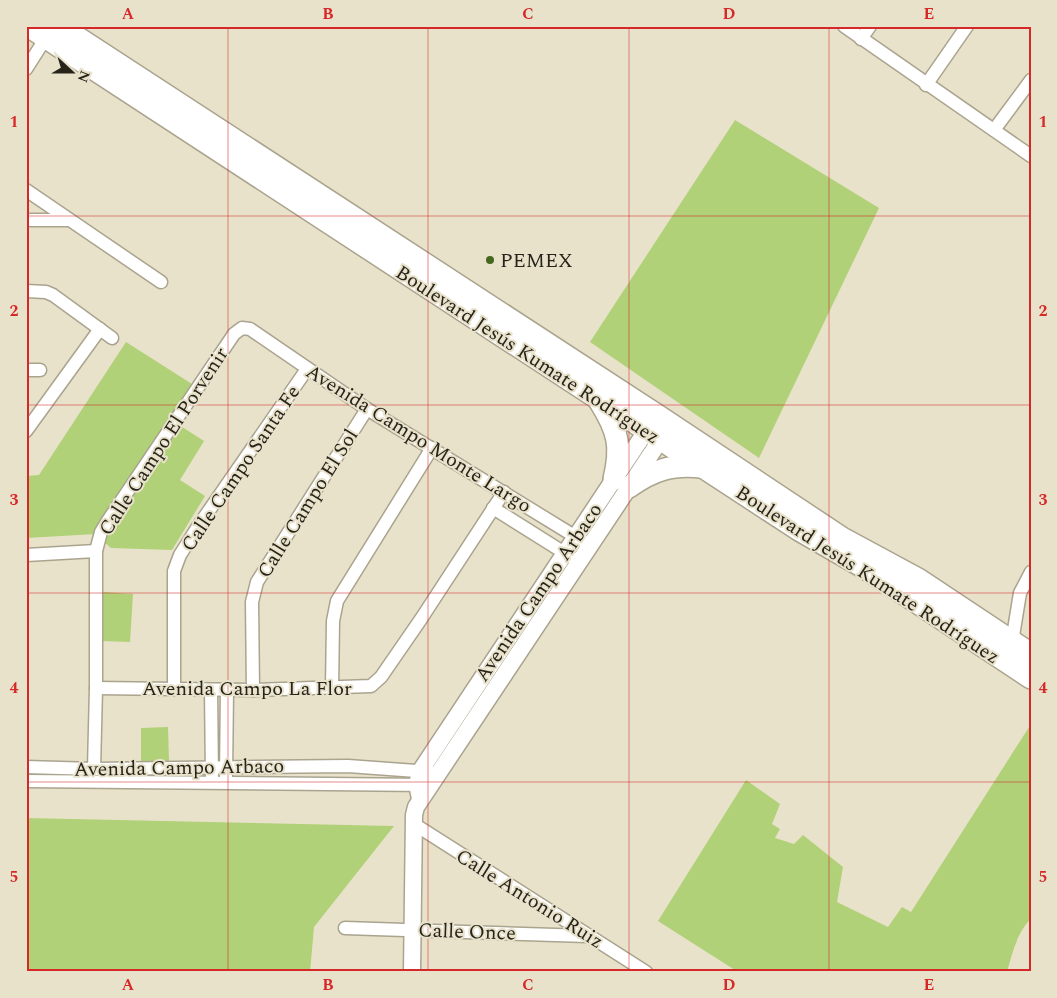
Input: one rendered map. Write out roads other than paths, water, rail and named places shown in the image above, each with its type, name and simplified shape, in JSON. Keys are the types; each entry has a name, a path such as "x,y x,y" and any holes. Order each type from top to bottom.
{"highway":[{"name":"Boulevard Jesús Kumate Rodríguez","path":"28,26 53,30 659,427 842,538 912,587 1031,678"},
{"name":"Boulevard Jesús Kumate Rodríguez","path":"53,30 599,399 659,427 702,467 799,530 865,568 912,587 1031,654"},
{"path":"599,399 612,422 619,444 618,462 622,483 668,467 682,465 702,467"}],"street":[{"path":"844,26 1031,156"},
{"path":"861,39 870,26"},
{"path":"926,84 967,26"},
{"path":"26,69 53,30"},
{"path":"994,130 1031,80"},
{"path":"26,190 162,282"},
{"path":"26,220 70,220"},
{"path":"26,291 46,292 53,295 112,338"},
{"name":"Calle Campo El Porvenir","path":"94,769 96,551 101,532 234,334 242,328 250,329"},
{"path":"26,431 100,329"},
{"name":"Avenida Campo Monte Largo","path":"250,329 367,409 583,541"},
{"name":"Calle Campo Santa Fe","path":"174,689 174,571 177,563 199,525 307,369"},
{"path":"26,370 40,370"},
{"name":"Calle Campo El Sol","path":"253,690 252,602 257,582 367,409"},
{"name":"Avenida Campo Arbaco","path":"425,782 475,685 572,558 659,427"},
{"path":"332,688 333,620 337,602 432,448"},
{"name":"Avenida Campo La Flor","path":"96,688 253,690 362,688 371,686 378,681 504,492"},
{"path":"493,508 572,558"},
{"path":"26,554 96,551"},
{"path":"1012,642 1020,593 1031,572"},
{"path":"225,782 227,689"},
{"path":"211,690 212,782"},
{"name":"Avenida Campo Arbaco","path":"26,768 212,769 348,766 425,782"},
{"name":"Avenida Campo Arbaco","path":"26,781 425,782"},
{"path":"412,972 414,815 425,782"},
{"name":"Calle Antonio Ruiz","path":"414,824 646,972"},
{"name":"Calle Once","path":"345,928 589,936"}],"place":[{"name":"PEMEX","path":"490,260"}]}
